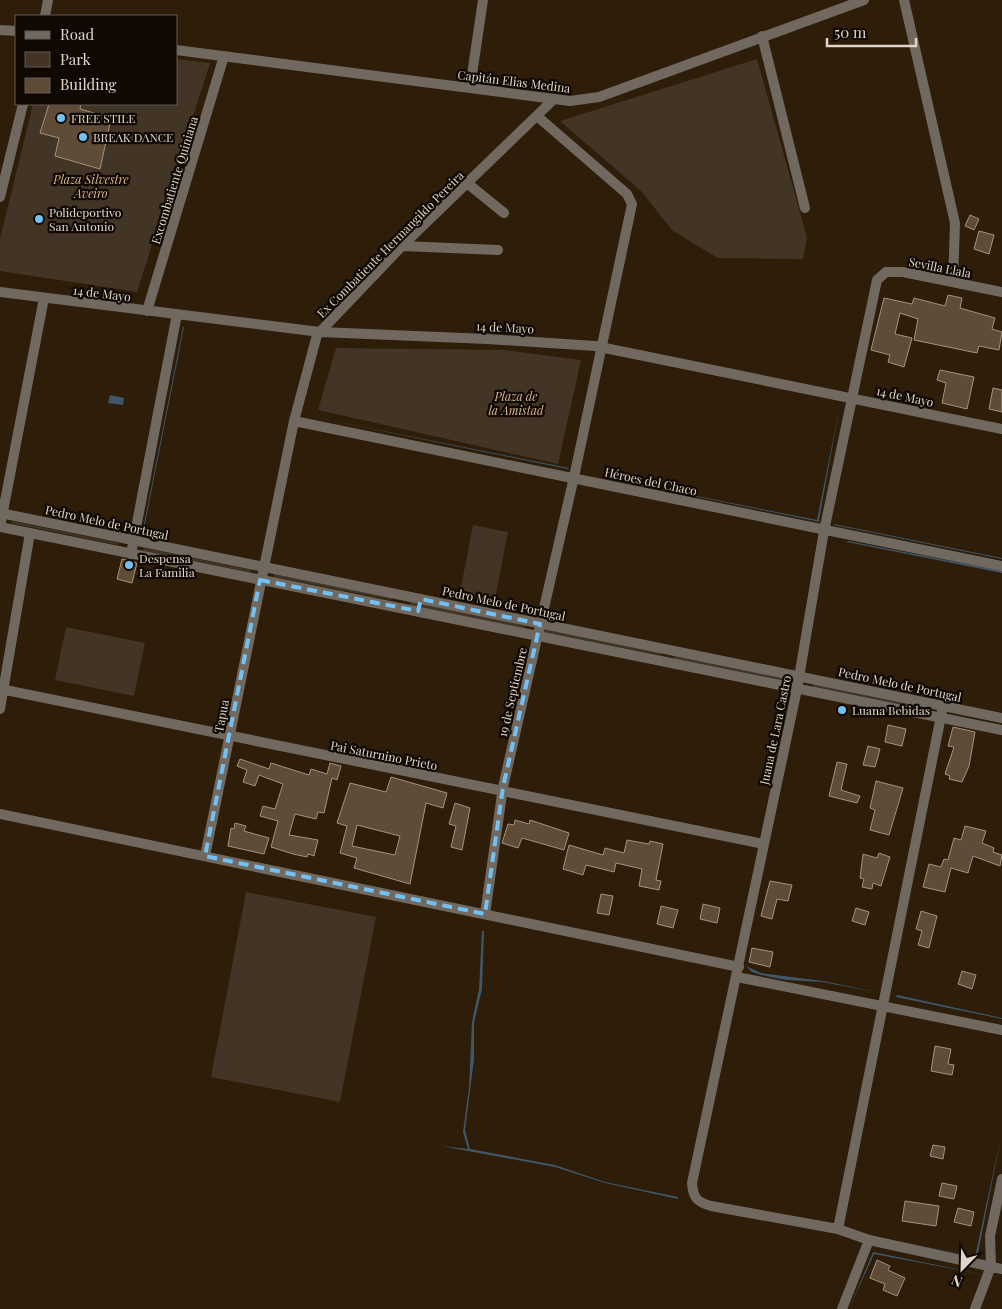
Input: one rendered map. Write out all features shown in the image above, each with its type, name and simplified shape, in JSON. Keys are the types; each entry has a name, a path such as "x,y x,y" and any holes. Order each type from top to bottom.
{"street":[{"path":"45,15 48,0"},
{"path":"470,88 483,0"},
{"name":"Capitán Elias Medina","path":"178,50 570,101 599,97 864,0"},
{"path":"904,0 955,223 954,282"},
{"path":"0,30 15,31"},
{"path":"762,36 805,208"},
{"name":"Excombatiente Quiniana","path":"147,311 224,56"},
{"name":"Ex Combatiente Hermangildo Pereira","path":"260,580 294,421 317,336 402,246 554,99"},
{"path":"0,197 23,105"},
{"name":"19 de Septiembre","path":"485,914 502,792 574,477 632,204 627,194 537,116"},
{"path":"467,183 504,213"},
{"path":"402,246 498,250"},
{"name":"Sevilla Llala","path":"877,280 881,274 892,271 1002,292"},
{"name":"Juana de Lara Castro","path":"838,1229 700,1203 693,1195 692,1183 797,689 824,531 877,280"},
{"name":"14 de Mayo","path":"0,292 320,332 487,338 602,347 1002,429"},
{"path":"0,527 44,298"},
{"path":"132,554 177,314"},
{"name":"Héroes del Chaco","path":"294,421 1002,566"},
{"name":"Pedro Melo de Portugal","path":"1,514 1002,718"},
{"name":"Pedro Melo de Portugal","path":"0,527 1002,730"},
{"path":"0,709 30,533"},
{"name":"Tapua","path":"205,856 260,580"},
{"path":"418,611 421,599"},
{"name":"Pai Saturnino Prieto","path":"2,689 230,737 764,844"},
{"path":"943,706 838,1229 869,1240 1002,1268"},
{"path":"0,814 485,914 884,1006 1002,1030"},
{"path":"975,1309 991,1266 990,1236 1002,1179"},
{"path":"842,1309 869,1240"}],"highlighted area":[{"path":"260,580 418,611 421,599 540,624 503,787 485,914 205,856"}],"green space":[{"name":"Plaza Silvestre Aveiro","path":"178,59 210,63 137,292 0,271 0,239 33,105 178,105"},
{"path":"757,59 807,237 803,259 718,258 673,231 641,191 560,121"},
{"name":"Plaza de la Amistad","path":"336,348 505,350 581,360 558,464 318,410"},
{"path":"12,521 118,543 119,544 11,523"},
{"path":"473,525 508,532 495,599 460,592"},
{"path":"144,548 251,570 252,571 143,551"},
{"path":"274,574 391,598 392,600 274,577"},
{"path":"410,602 525,626 524,628 409,605"},
{"path":"66,627 145,643 134,696 55,680"},
{"path":"543,629 660,653 661,655 543,632"},
{"path":"674,656 784,679 783,681 674,659"},
{"path":"814,684 926,707 926,709 813,687"},
{"path":"246,892 376,917 340,1102 211,1077"}],"water":[{"path":"183,327 184,327 142,534"},
{"path":"110,395 124,398 123,405 108,403"},
{"path":"840,405 820,522 581,473 817,520"},
{"path":"309,416 569,468 568,469"},
{"path":"834,525 1002,558 1002,559"},
{"path":"847,542 1002,571 1002,573"},
{"path":"482,931 484,931 482,989 474,1023 474,1059 465,1130 470,1149 555,1165 605,1182 678,1197 678,1199 605,1183 555,1167 441,1146 468,1149 463,1132 469,1088 472,1022 479,989"},
{"path":"746,966 761,973 823,981 881,993 822,982 786,980 761,975 752,972"},
{"path":"897,995 1002,1018 1002,1019 896,997"},
{"path":"1002,1132 977,1258 849,1231 975,1257"},
{"path":"873,1252 986,1275 874,1254 849,1309"}],"building":[{"name":"BREAK DANCE","path":"49,105 81,105 80,109 111,118 100,169 55,156 59,138 40,133"},
{"path":"970,215 979,219 974,230 965,226"},
{"path":"979,231 994,235 989,254 974,249"},
{"path":"948,295 962,298 960,308 995,318 992,329 1002,332 999,350 979,346 977,353 914,340 918,319 900,313 895,334 912,338 904,367 888,362 890,355 871,350 884,298 912,304 914,298 945,306"},
{"path":"940,370 974,377 967,409 942,403 946,383 937,380"},
{"path":"993,388 1002,390 1002,412 989,409"},
{"path":"122,559 137,563 132,583 117,579"},
{"path":"888,725 906,729 902,746 885,742"},
{"path":"953,727 975,732 969,766 962,782 949,779 950,776 945,774 954,747 948,746"},
{"path":"868,746 880,749 875,767 863,765"},
{"path":"240,759 269,769 271,763 309,775 311,769 327,774 330,763 341,766 337,780 332,778 324,813 318,812 316,819 295,814 289,835 318,840 314,856 308,854 307,857 271,847 278,821 260,816 263,806 275,809 283,784 259,775 255,786 243,782 247,770 237,766"},
{"path":"837,762 847,764 841,790 860,796 857,803 829,796"},
{"path":"391,777 447,793 443,808 426,803 410,884 354,868 357,858 340,853 347,826 337,823 350,783 386,792","holes":["357,825 400,836 395,855 352,846"]},
{"path":"876,781 903,788 889,835 870,830 875,810 870,808"},
{"path":"455,803 470,808 462,850 451,847 456,826 449,824"},
{"path":"515,820 529,824 530,820 569,833 564,850 522,838 518,848 502,843 508,824 514,825"},
{"path":"235,823 246,826 244,831 269,838 264,854 228,846 231,828 234,829"},
{"path":"965,826 986,831 982,843 994,848 993,852 1002,855 1000,866 973,856 968,873 951,868 945,892 923,887 929,864 941,867 944,859 948,860 954,838 961,840"},
{"path":"627,840 649,844 650,841 663,844 656,880 661,881 659,890 639,886 642,869 616,863 614,872 586,865 583,875 563,869 569,845 603,855 605,848 624,853"},
{"path":"879,853 890,857 881,886 873,883 872,889 862,887 864,879 860,878 863,854 877,858"},
{"path":"770,881 792,885 788,901 777,899 772,919 761,916"},
{"path":"601,894 613,896 609,915 597,913"},
{"path":"703,904 720,908 717,923 700,919"},
{"path":"661,906 678,910 673,928 657,924"},
{"path":"856,908 869,912 865,925 852,921"},
{"path":"921,911 937,916 929,948 918,945 922,931 916,929"},
{"path":"752,948 773,952 770,967 749,962"},
{"path":"962,971 976,975 972,989 958,984"},
{"path":"935,1046 951,1049 948,1064 954,1065 952,1075 931,1071"},
{"path":"933,1145 945,1147 943,1159 930,1156"},
{"path":"942,1183 957,1186 954,1199 939,1196"},
{"path":"905,1201 939,1206 936,1226 902,1221"},
{"path":"958,1208 974,1212 971,1226 954,1222"},
{"path":"877,1260 890,1266 888,1270 905,1278 897,1296 883,1290 885,1284 870,1278"}],"place":[{"name":"FREE STILE","path":"61,118"},
{"name":"BREAK DANCE","path":"83,137"},
{"name":"Polideportivo San Antonio","path":"39,219"},
{"name":"Despensa La Familia","path":"129,565"},
{"name":"Luana Bebidas","path":"842,710"}]}
